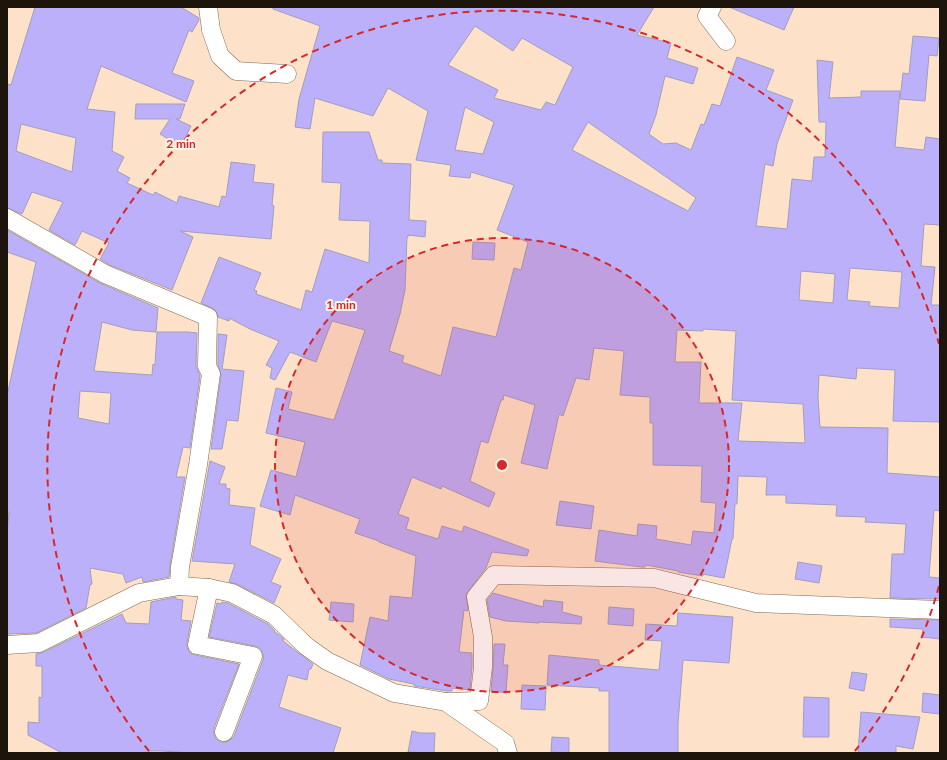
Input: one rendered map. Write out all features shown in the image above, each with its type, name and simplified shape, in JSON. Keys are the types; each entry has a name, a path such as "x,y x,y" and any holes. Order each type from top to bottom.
{"street":[{"path":"208,7 211,30 220,56 236,71 287,74"},
{"path":"712,7 708,16 726,41"},
{"path":"7,218 105,274 208,317 207,366 211,374 199,458 180,567 179,586"},
{"path":"7,650 7,645 39,643 140,593 179,586 208,588 232,593 274,615 306,646 327,661 394,693 446,702 479,700 483,667 483,637 476,597 494,576 654,578 756,603 940,610"},
{"path":"208,588 197,645 253,656 224,732"},
{"path":"446,702 505,743 508,753"}],"building":[{"path":"35,7 181,7 199,18 192,32 189,30 172,73 194,81 186,102 101,66 87,109 115,112 112,151 124,157 117,171 130,178 127,183 153,195 155,192 177,203 179,196 219,207 222,196 226,197 231,162 255,165 253,182 274,184 271,239 180,231 193,237 172,290 110,265 100,259 109,243 82,231 75,245 49,230 63,202 32,192 22,214 7,208 7,84 11,85","holes":["21,124 76,138 72,172 16,151"]},
{"path":"273,7 654,7 637,35 671,43 667,58 698,68 693,84 665,76 656,115 649,134 663,144 676,143 691,150 701,124 704,125 712,104 720,106 737,57 774,70 766,90 793,100 777,144 773,166 765,164 756,226 787,229 792,179 812,181 814,157 825,157 826,122 819,122 817,60 833,62 829,98 861,97 861,91 900,91 895,147 924,150 926,137 940,139 940,225 924,224 921,266 935,267 931,305 940,305 940,422 893,421 895,370 857,368 856,379 819,375 818,397 820,427 888,428 887,473 940,477 940,511 934,510 929,577 940,578 939,599 890,598 892,554 904,554 906,524 865,522 866,517 836,516 837,505 786,503 786,495 766,495 767,477 738,476 737,504 735,504 733,539 724,578 703,574 703,576 678,572 646,565 645,567 641,567 595,561 599,530 637,536 638,524 657,526 656,539 691,545 693,531 714,533 716,503 701,502 702,466 653,465 653,423 650,423 650,397 620,395 624,351 594,348 589,380 576,378 563,416 559,414 547,469 521,463 535,405 504,395 503,400 501,400 488,443 481,441 470,481 495,493 489,507 442,486 441,489 412,477 398,514 409,518 406,529 438,539 442,526 462,532 464,526 529,550 527,556 492,552 486,568 466,594 468,611 464,610 459,652 472,653 470,690 452,688 452,691 447,691 414,686 414,684 389,679 360,665 370,617 388,621 390,596 412,598 416,556 355,533 360,519 295,495 290,515 260,506 271,470 296,477 305,442 266,433 276,388 292,392 288,409 334,420 365,330 332,321 316,362 290,352 275,380 270,378 272,368 266,365 279,341 250,329 229,318 229,321 218,317 216,311 201,303 219,257 261,273 254,290 257,291 256,294 301,310 306,290 312,292 325,249 369,263 370,221 339,220 341,183 322,182 323,132 369,132 378,160 382,160 382,163 411,164 409,220 426,221 425,237 408,235 407,237 405,290 400,314 389,351 404,356 402,362 441,376 453,327 496,337 514,268 521,270 528,242 497,230 514,185 471,172 470,178 449,176 451,165 416,160 428,111 388,88 373,116 315,98 310,129 295,127 299,99 320,26 273,9","holes":["475,26 513,51 522,38 573,67 555,105 546,102 541,110 494,98 498,90 448,65","465,107 494,122 483,154 455,150","588,122 696,198 688,211 572,150","850,268 902,272 899,308 869,306 870,302 847,300","801,271 835,274 833,303 799,300","703,329 736,331 732,400 803,404 805,443 738,441 742,403 699,403 701,362 675,362 677,330 703,331"]},
{"path":"729,7 794,7 784,30"},
{"path":"913,36 939,38 937,56 929,55 925,101 900,99 903,73 909,74"},
{"path":"136,104 185,104 180,119 176,119 191,126 181,147 160,134 170,119 135,119"},
{"path":"7,230 100,283 158,308 156,332 132,330 102,322 94,371 152,375 153,364 155,365 157,332 197,333 196,366 200,376 190,448 183,447 176,477 185,477 169,577 143,582 142,577 126,583 123,574 90,568 92,584 90,585 86,608 36,633 7,634 7,534 9,512 7,512 7,396 36,262 7,252","holes":["80,391 111,393 109,424 78,418"]},
{"path":"473,242 495,243 494,260 472,259"},
{"path":"218,334 227,335 222,369 244,371 238,421 227,420 222,449 211,449 221,375 218,364"},
{"path":"210,461 225,467 219,484 226,484 226,488 230,489 229,505 255,508 250,545 281,559 271,582 281,586 274,603 237,584 229,582 235,564 192,561"},
{"path":"560,501 594,506 591,529 556,525"},
{"path":"798,562 822,566 819,583 795,579"},
{"path":"493,593 543,607 544,600 563,602 562,612 582,617 581,624 506,621 490,617 487,600"},
{"path":"176,597 176,599 183,600 181,620 191,621 187,643 187,648 190,653 239,664 214,728 216,739 221,742 226,742 234,736 263,660 261,649 255,646 209,637 217,603 221,604 222,602 228,603 268,624 275,631 274,632 284,639 283,641 313,664 311,669 309,669 307,680 288,675 279,707 341,728 333,753 192,753 149,751 149,753 62,753 28,735 28,722 39,723 39,697 42,698 42,666 36,666 36,654 44,652 122,614 126,623 149,624 151,602"},
{"path":"331,602 354,604 353,622 329,620"},
{"path":"609,607 634,609 633,626 608,624"},
{"path":"678,613 733,617 729,663 683,660 678,724 678,753 609,753 609,691 599,691 599,688 547,685 549,655 599,660 599,665 659,670 662,641 645,640 646,624 677,626"},
{"path":"890,619 940,620 940,639 922,637 923,629 890,627"},
{"path":"494,644 505,644 503,665 508,665 506,693 491,691"},
{"path":"852,672 867,674 864,691 849,688"},
{"path":"522,685 546,686 545,710 521,709"},
{"path":"923,693 940,695 940,714 922,712"},
{"path":"804,697 829,698 829,737 803,737"},
{"path":"861,712 920,717 913,749 896,746 896,753 858,753"},
{"path":"412,731 420,733 435,733 434,753 408,752"},
{"path":"552,737 569,738 569,753 551,752"}]}
